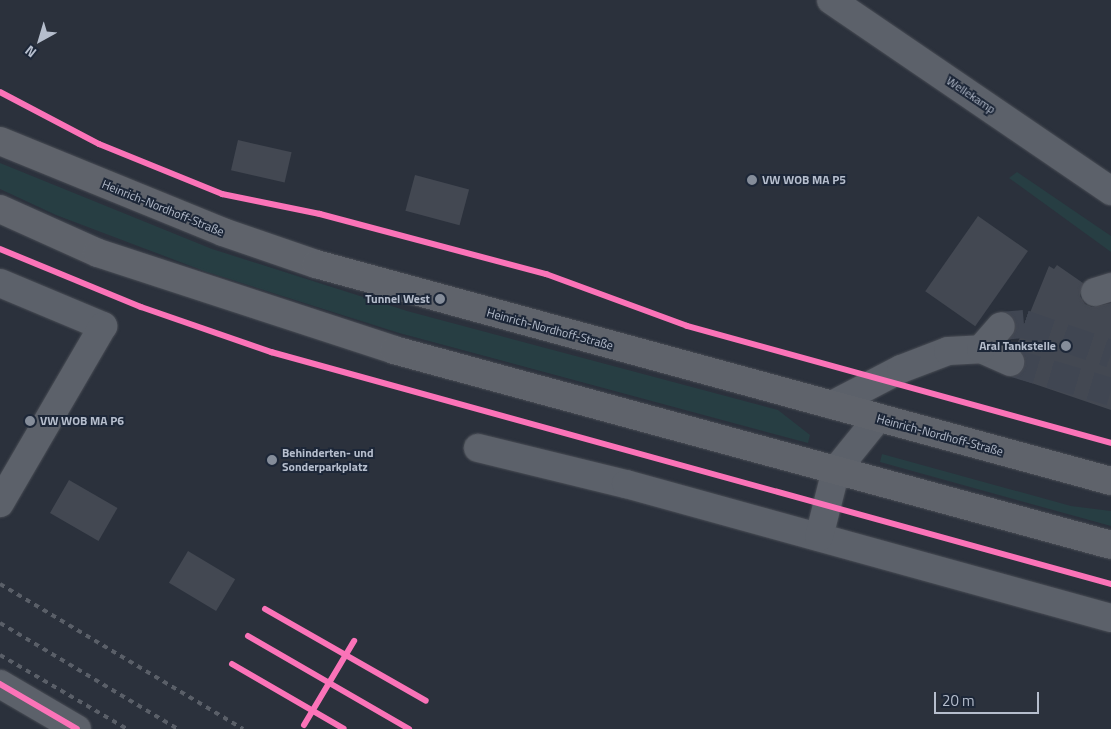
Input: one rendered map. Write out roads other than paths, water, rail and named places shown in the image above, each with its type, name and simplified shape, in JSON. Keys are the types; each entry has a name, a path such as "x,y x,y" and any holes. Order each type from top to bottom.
{"main road":[{"name":"Heinrich-Nordhoff-Straße","path":"0,141 223,232 316,264 1111,481"},
{"path":"0,210 98,253 394,350 1111,545"}],"street":[{"name":"Wellekamp","path":"831,0 1111,190"},
{"path":"0,282 103,326 0,503"},
{"path":"981,349 1001,326"},
{"path":"832,405 901,370 948,351 981,349 1010,362"},
{"path":"819,537 836,470 878,418"},
{"path":"478,448 819,537 1111,618"},
{"path":"0,684 77,729"}],"tunnel":[{"path":"1001,326 1024,324 1111,354"},
{"path":"1010,362 1111,392"}],"railway":[{"path":"0,584 243,729"},
{"path":"0,623 178,729"},
{"path":"0,655 127,729"}],"place":[{"name":"VW WOB MA P5","path":"752,180"},
{"name":"Tunnel West","path":"440,299"},
{"name":"Aral Tankstelle","path":"1066,346"},
{"name":"VW WOB MA P6","path":"30,421"},
{"name":"Behinderten- und Sonderparkplatz","path":"272,460"}]}
